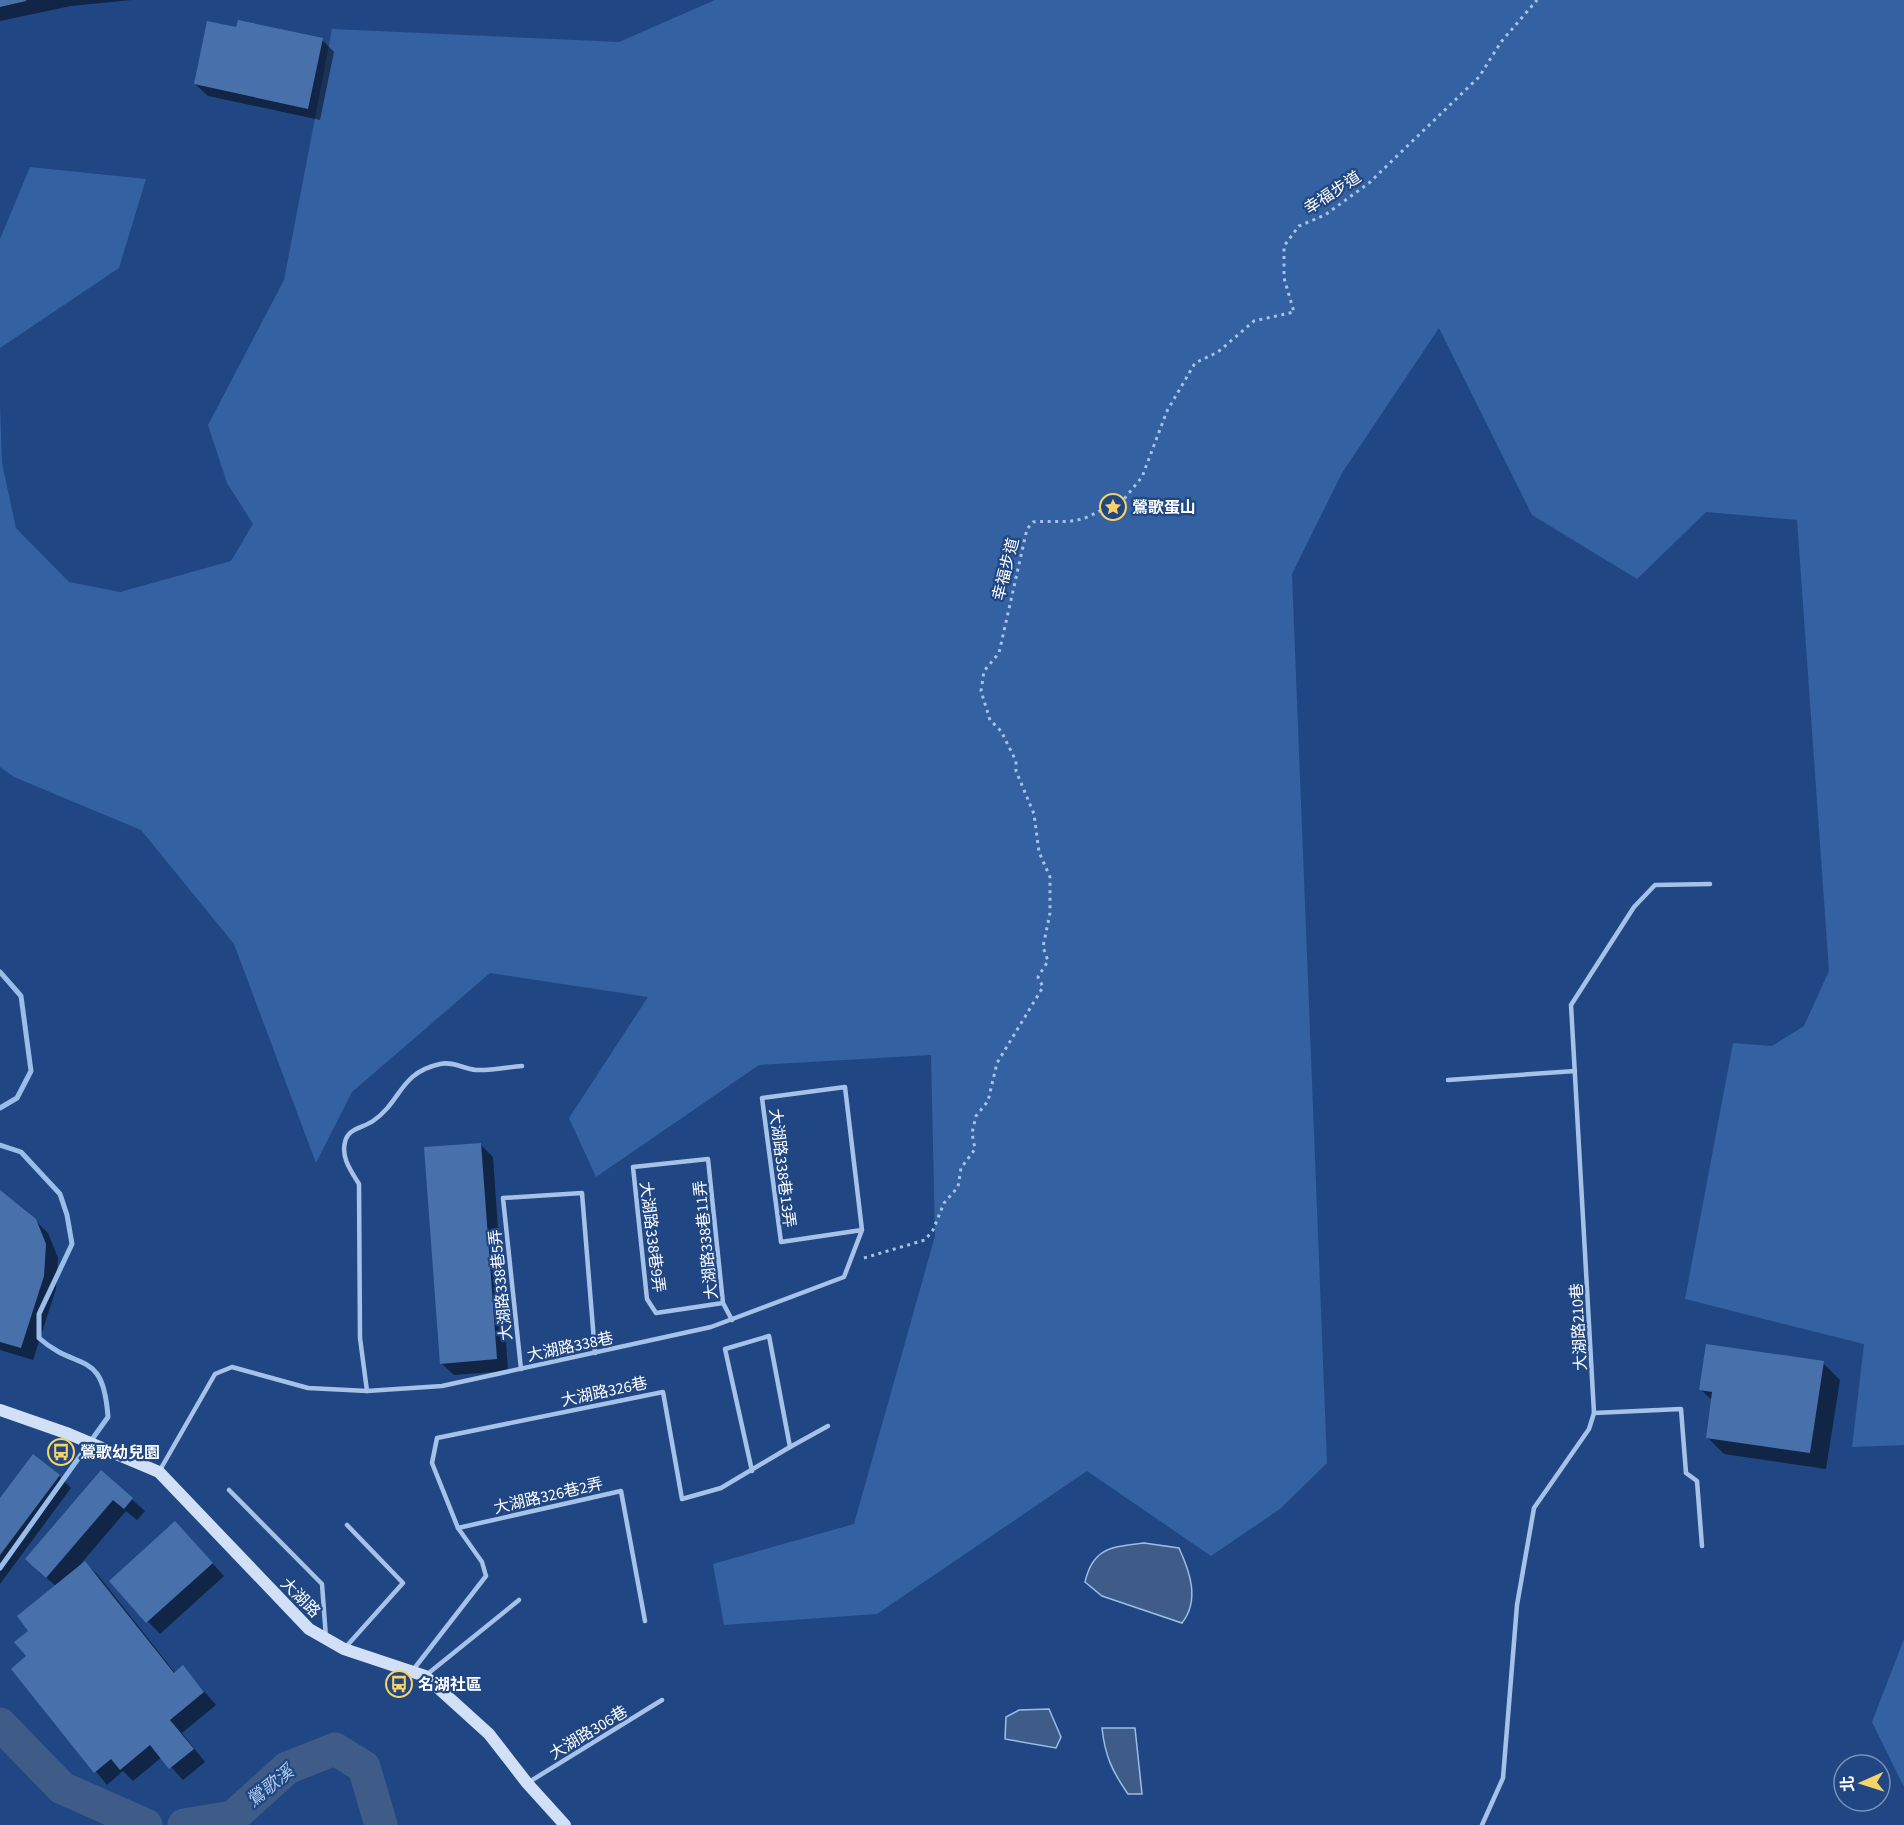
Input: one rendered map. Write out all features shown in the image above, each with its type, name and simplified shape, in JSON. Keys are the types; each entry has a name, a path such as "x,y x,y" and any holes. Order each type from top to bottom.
{"street":[{"name":"大湖路","path":"0,1410 69,1434 159,1472 309,1629 344,1649 425,1676 489,1734 527,1783 565,1825"}],"lane":[{"name":"大湖路210巷","path":"1482,1825 1503,1778 1517,1605 1534,1508 1589,1429 1594,1413 1571,1005 1634,907 1655,885 1710,884"},
{"path":"367,1391 360,1338 359,1184 348,1168 344,1155 345,1142 350,1132 384,1113 408,1078 423,1071 442,1064 476,1070 522,1066"},
{"path":"1448,1080 1575,1071"},
{"name":"大湖路338巷","path":"159,1472 215,1374 232,1367 308,1388 367,1391 442,1386 732,1320 844,1277 852,1261 861,1230 845,1087"},
{"name":"大湖路338巷13弄","path":"845,1087 762,1098 781,1242 861,1230"},
{"name":"大湖路338巷11弄","path":"633,1167 708,1159 723,1303 732,1320"},
{"name":"大湖路338巷9弄","path":"633,1167 647,1299 656,1313 723,1303"},
{"name":"大湖路338巷5弄","path":"521,1369 503,1198 582,1193 595,1353"},
{"path":"752,1471 725,1349 769,1336 790,1447"},
{"name":"大湖路326巷","path":"411,1672 486,1576 482,1562 458,1528 432,1463 436,1438 663,1392 682,1499 721,1488 828,1426"},
{"path":"1594,1413 1681,1409 1686,1473 1697,1481 1702,1546"},
{"path":"229,1490 322,1584 326,1640"},
{"name":"大湖路326巷2弄","path":"458,1528 621,1491 645,1621"},
{"path":"344,1649 403,1583 347,1525"},
{"path":"425,1676 519,1600"},
{"name":"大湖路306巷","path":"527,1783 662,1700"}],"path":[{"name":"幸福步道","path":"852,1261 925,1240 933,1230 944,1203 958,1187 961,1168 975,1149 972,1133 976,1116 988,1101 997,1063 1043,987 1038,977 1048,961 1043,947 1050,913 1050,877 1039,852 1034,814 1016,771 1016,761 1001,731 990,720 981,691 984,671 999,653 1027,530 1033,522 1084,519 1109,506 1120,504 1142,477 1167,411 1196,363 1218,352 1254,321 1294,312 1284,278 1284,246 1299,226 1325,214 1369,183 1479,77 1501,42 1536,0"}],"shaded area":[{"path":"715,0 1904,0 1904,1445 1852,1447 1864,1344 1685,1299 1733,1043 1772,1046 1804,1026 1829,971 1797,520 1706,512 1637,579 1532,515 1439,328 1342,473 1292,574 1327,1463 1280,1509 1211,1556 1087,1471 877,1614 724,1625 713,1564 854,1524 935,1236 931,1055 759,1065 596,1177 569,1118 648,997 490,973 352,1092 316,1163 234,944 141,830 14,777 0,767 0,403 2,463 16,528 69,582 120,592 231,561 253,524 227,483 208,425 284,280 332,29 619,42"},
{"path":"30,167 146,179 119,268 0,348 0,239"},
{"path":"1144,1543 1179,1548 1190,1576 1192,1595 1191,1605 1182,1623 1102,1596 1085,1582 1093,1562 1099,1555 1113,1548"},
{"path":"1904,1639 1904,1787 1892,1763 1892,1753 1887,1753 1872,1722"},
{"path":"1049,1709 1061,1737 1056,1748 1005,1739 1006,1717 1019,1710"},
{"path":"1102,1728 1135,1728 1142,1794 1128,1794 1118,1778 1107,1755"}],"building":[{"path":"0,0 26,0 26,1 0,7"},
{"path":"238,20 323,38 308,109 194,84 207,21 236,27"},
{"path":"481,1143 497,1359 440,1364 424,1147"},
{"path":"0,1190 36,1219 46,1244 44,1276 21,1348 0,1342"},
{"path":"1706,1344 1824,1361 1810,1453 1706,1438 1712,1392 1699,1390"},
{"path":"33,1454 60,1475 0,1555 0,1498"},
{"path":"101,1470 133,1498 124,1509 113,1500 46,1578 25,1559"},
{"path":"175,1521 213,1563 146,1623 109,1581"},
{"path":"85,1561 174,1673 183,1665 204,1692 170,1720 194,1749 169,1769 150,1745 120,1770 111,1759 94,1773 11,1669 26,1656 14,1642 28,1631 17,1616"}],"waterway":[{"path":"0,972 21,996 31,1071 17,1098 0,1108"},
{"path":"0,1145 21,1152 60,1194 67,1215 72,1244 39,1314 39,1338 53,1349 94,1370 101,1380 108,1417 0,1568"},
{"name":"鶯歌溪","path":"0,1724 62,1788 146,1825"},
{"name":"鶯歌溪","path":"184,1825 233,1817 287,1768 335,1749 364,1767 381,1825"}],"place":[{"name":"鶯歌蛋山","path":"1113,507"},
{"name":"鶯歌幼兒園","path":"61,1452"},
{"name":"名湖社區","path":"399,1684"}]}
